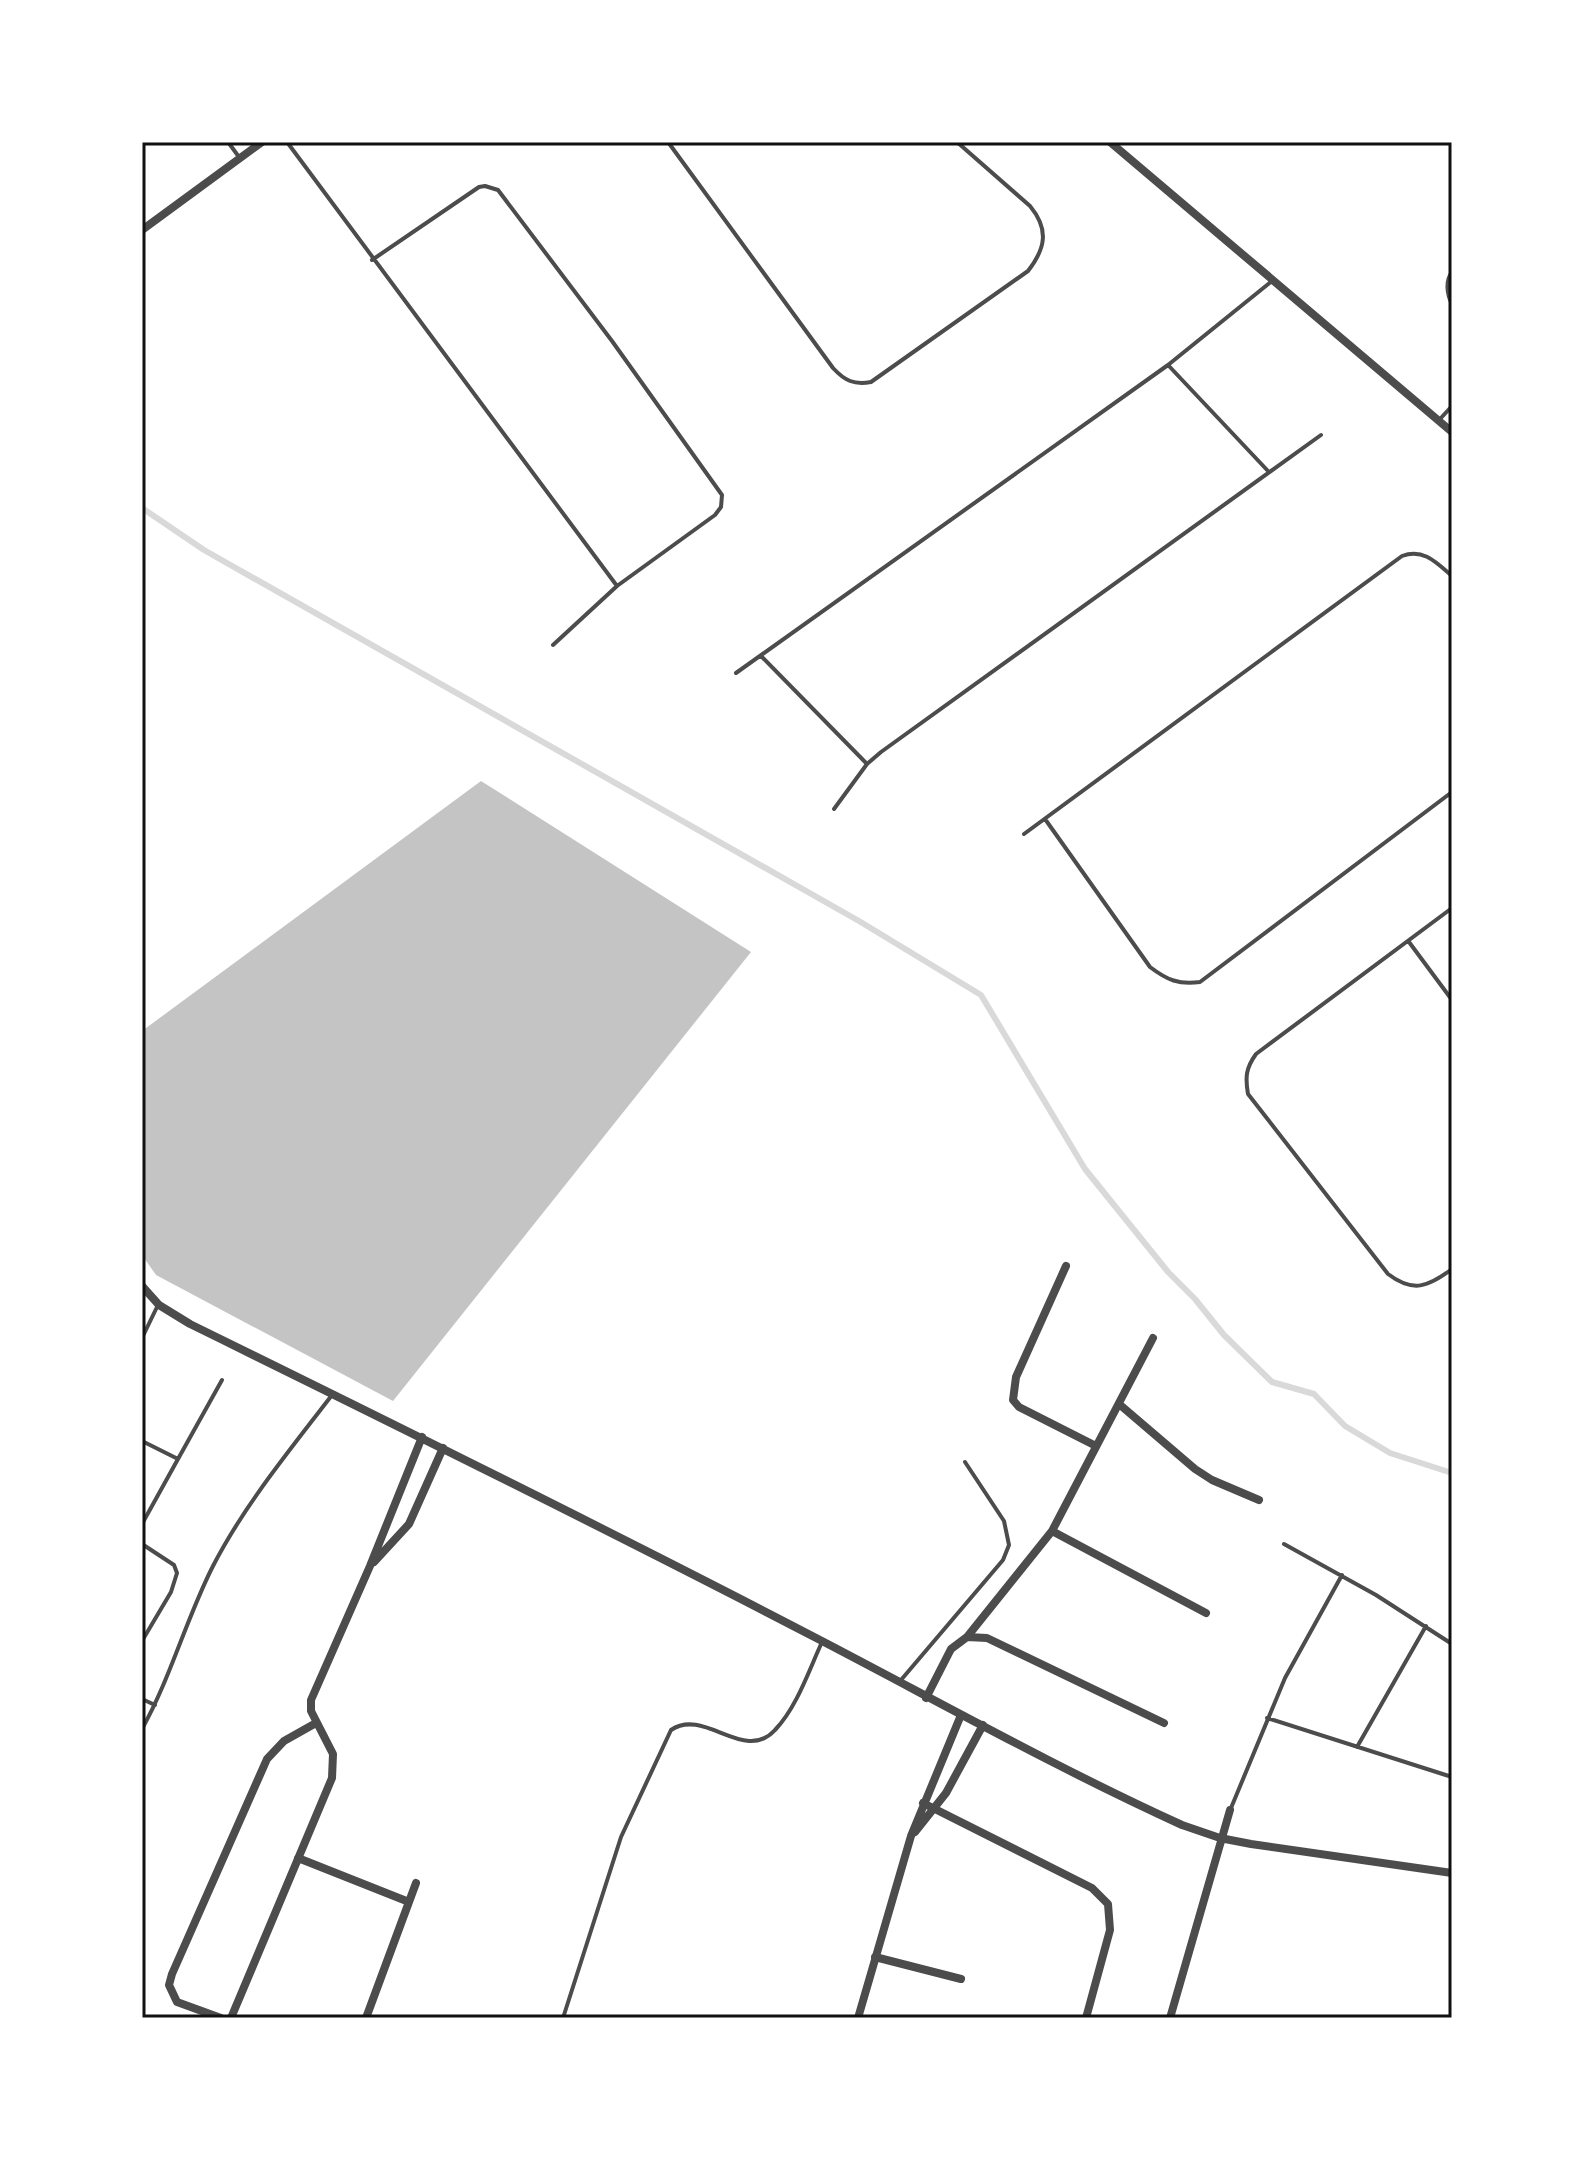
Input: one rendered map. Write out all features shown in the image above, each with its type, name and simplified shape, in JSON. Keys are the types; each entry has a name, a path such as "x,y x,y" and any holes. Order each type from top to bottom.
{"street":[{"path":"142,230 262,142"},
{"path":"1110,142 1452,432"},
{"path":"1066,1266 1016,1377 1013,1400 1019,1407 1096,1446"},
{"path":"142,1286 159,1305 190,1324 422,1437 1146,1809 1220,1838 1452,1873"},
{"path":"926,1698 951,1649 967,1637 1052,1531 1153,1338"},
{"path":"1119,1404 1195,1469 1212,1480 1259,1500"},
{"path":"231,2018 332,1778 334,1765 329,1744 311,1711 315,1688 370,1566 422,1437"},
{"path":"370,1566 409,1524 443,1448"},
{"path":"1052,1531 1206,1613"},
{"path":"967,1637 987,1638 1164,1723"},
{"path":"858,2018 911,1836 961,1715"},
{"path":"221,2018 177,2002 169,1985 172,1974 267,1759 284,1741 316,1723"},
{"path":"911,1836 946,1793 983,1725"},
{"path":"923,1803 1092,1888 1108,1904 1110,1930 1086,2018"},
{"path":"1170,2018 1230,1810"},
{"path":"298,1858 409,1902"},
{"path":"366,2018 416,1883"},
{"path":"875,1957 961,1979"}],"lane":[{"path":"228,142 239,157"},
{"path":"287,142 617,586"},
{"path":"668,142 833,368 852,383 862,384 871,382 1028,271 1038,258 1044,229 1039,216 957,142"},
{"path":"372,260 470,192 479,187 493,187 502,194 585,304 722,495 721,507 715,515 617,586 553,645"},
{"path":"1452,272 1447,295 1452,304"},
{"path":"736,673 1168,365 1272,281"},
{"path":"1168,365 1268,471"},
{"path":"1439,421 1452,406"},
{"path":"834,809 867,764 896,739 1321,435"},
{"path":"1024,834 1402,556 1413,552 1422,554 1433,559 1452,576"},
{"path":"761,656 867,764"},
{"path":"1045,819 1150,967 1164,978 1183,985 1200,982 1452,792"},
{"path":"1452,908 1256,1054 1245,1077 1248,1094 1388,1274 1402,1285 1420,1286 1452,1269"},
{"path":"1409,942 1452,1000"},
{"path":"142,1338 159,1305"},
{"path":"142,1524 222,1380"},
{"path":"142,1729 213,1566 281,1460 333,1393"},
{"path":"142,1441 178,1459"},
{"path":"899,1682 1003,1560 1009,1545 1004,1521 965,1462"},
{"path":"142,1544 174,1565 177,1573 171,1592 142,1641"},
{"path":"1284,1544 1342,1575 1452,1644"},
{"path":"1230,1810 1285,1678 1342,1575"},
{"path":"1357,1747 1426,1626"},
{"path":"563,2018 621,1837 671,1730 680,1723 692,1723 733,1738 762,1740 775,1731 795,1698 822,1641"},
{"path":"142,1699 155,1705"},
{"path":"1267,1718 1452,1777"}],"building":[{"path":"481,781 751,952 393,1401 156,1275 142,1255 142,1031"}],"waterway":[{"path":"142,508 204,550 859,921 981,995 1085,1169 1168,1272 1224,1335 1272,1382 1314,1394 1345,1426 1390,1453 1452,1473"}]}
